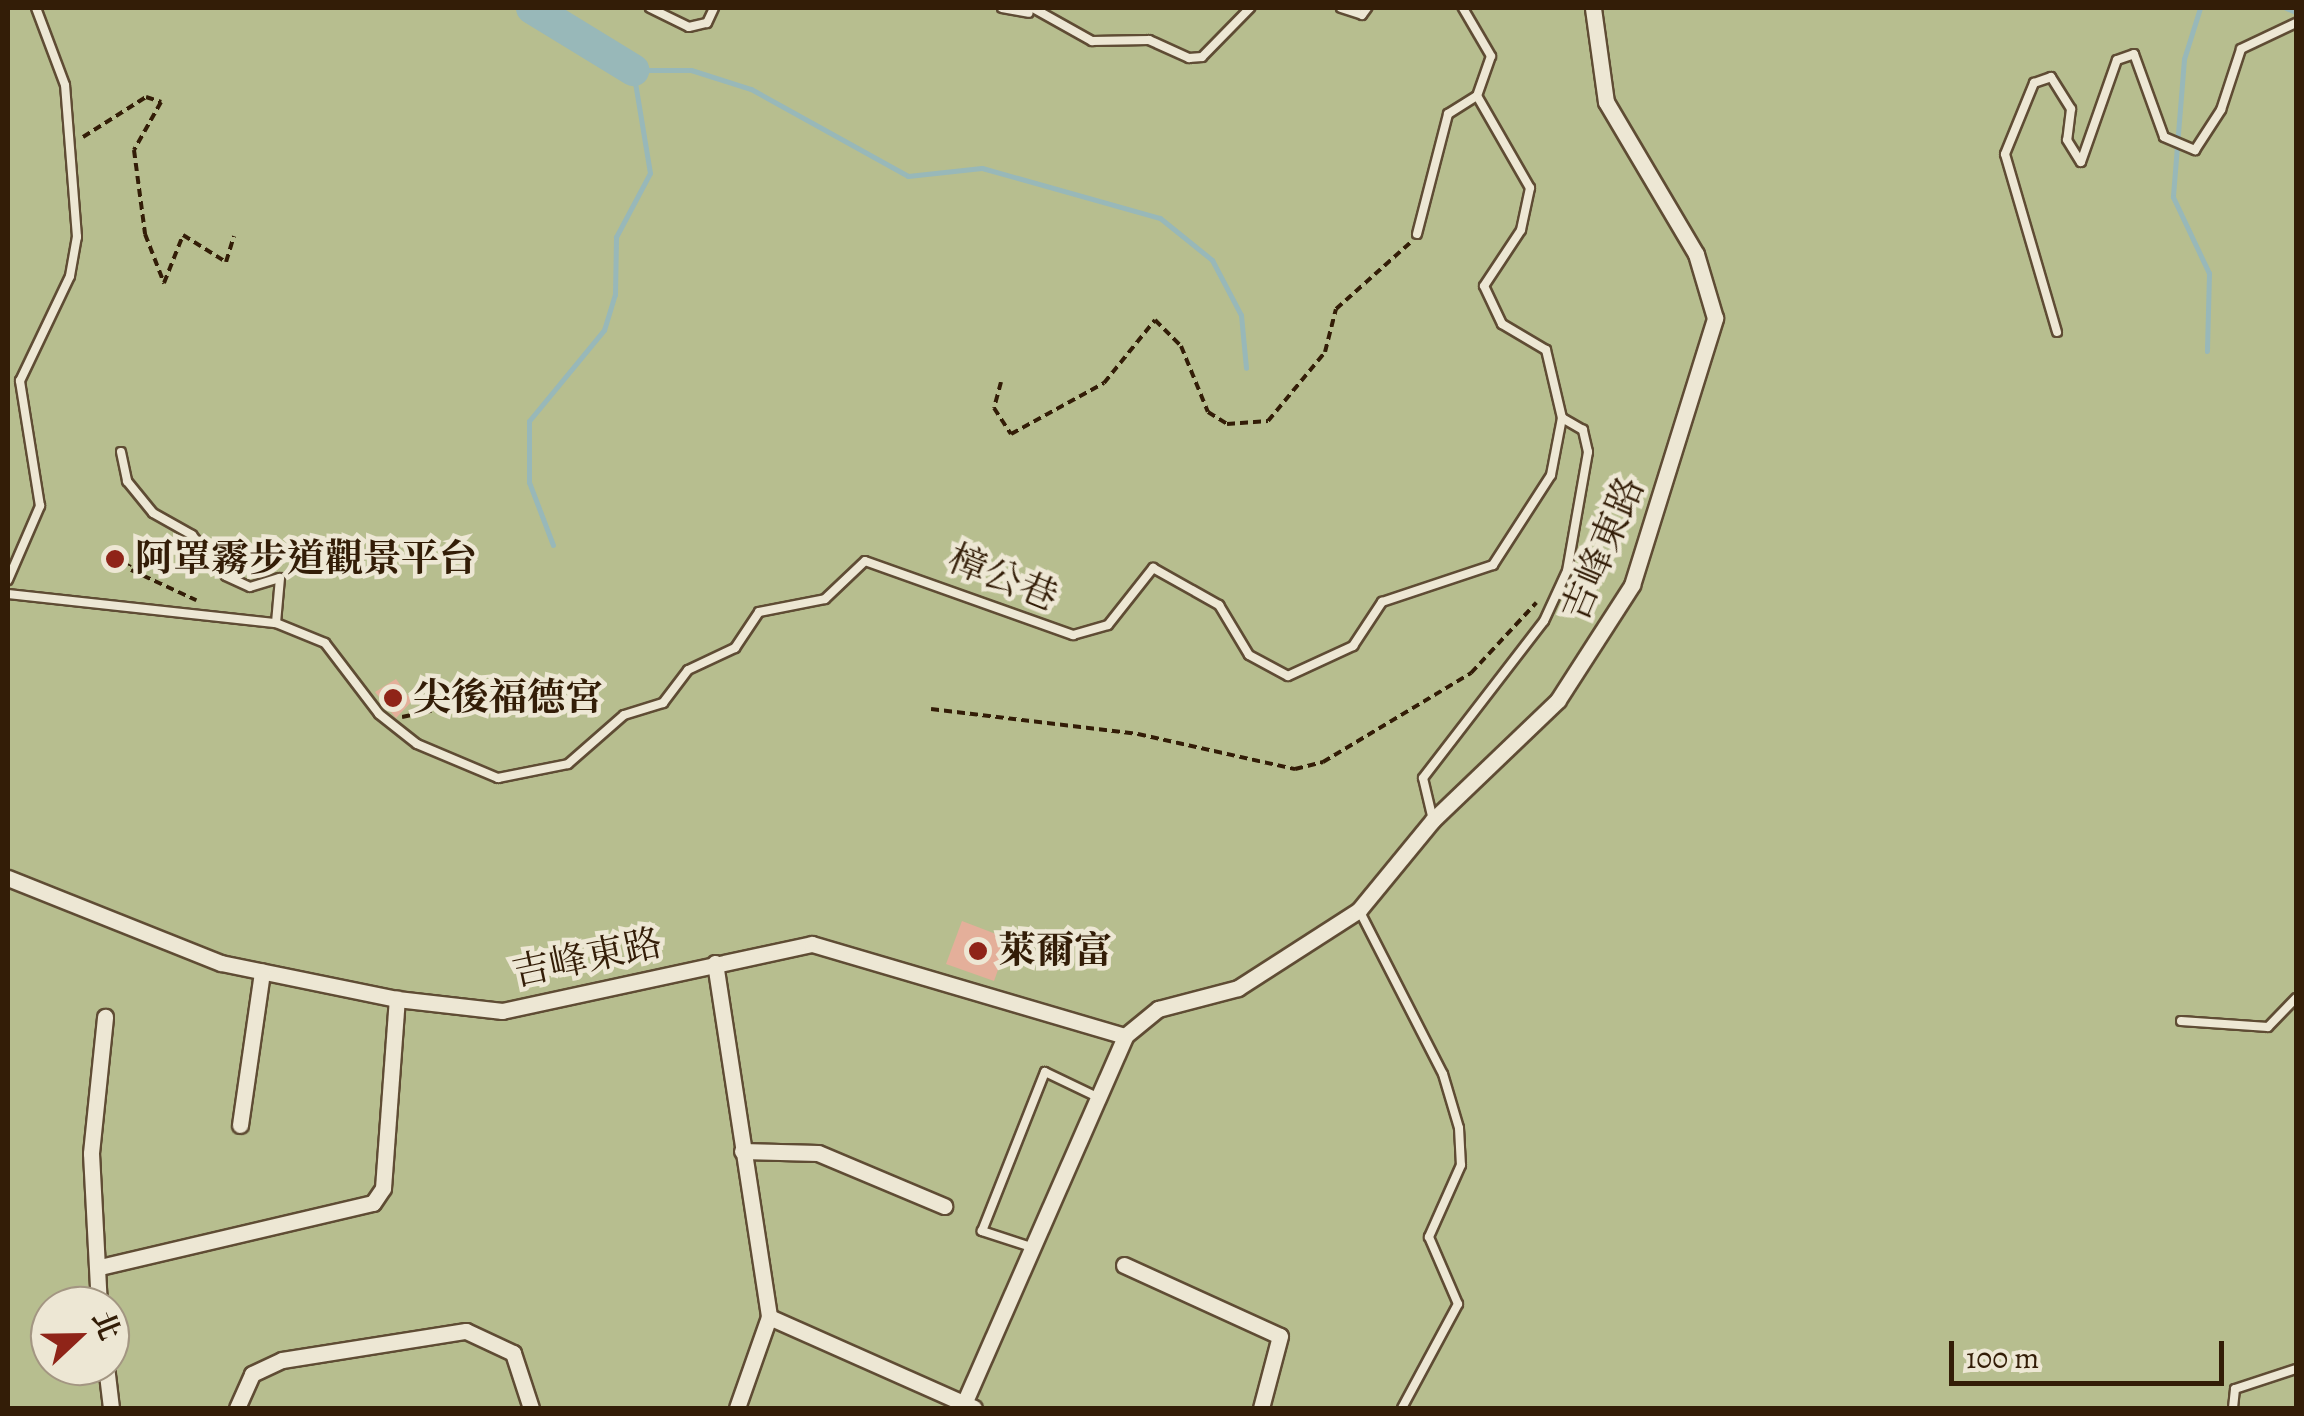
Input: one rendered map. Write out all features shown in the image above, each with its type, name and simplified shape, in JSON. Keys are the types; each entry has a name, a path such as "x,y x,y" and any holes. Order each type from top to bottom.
{"street":[{"name":"吉峰東路","path":"967,1407 1031,1247 1124,1036 1158,1009 1238,988 1359,910 1433,820 1558,700 1609,634 1648,540 1714,318 1696,254 1606,102 1593,8"},
{"name":"吉峰東路","path":"8,878 262,972 398,999 502,1010 812,944 1124,1036"},
{"path":"715,963 769,1317 736,1408"},
{"path":"240,1125 262,972"},
{"path":"100,1267 373,1203 383,1188 398,999"},
{"path":"99,1286 92,1153 105,1016"},
{"path":"742,1150 818,1154 944,1206"},
{"path":"1124,1265 1280,1336 1261,1408"},
{"path":"769,1317 967,1407"},
{"path":"237,1408 252,1374 282,1360 466,1331 513,1352 531,1408"}],"lane":[{"path":"8,580 11,556 40,506 20,381 70,276 72,146 65,85 36,8"},
{"path":"650,8 689,28 707,23 714,8"},
{"path":"1002,8 1031,10 1092,41 1150,40 1189,58 1202,57 1250,8"},
{"path":"1341,8 1362,16 1368,8"},
{"path":"1417,234 1448,114 1477,96 1491,56 1463,8"},
{"path":"2058,332 2005,154 2034,84 2051,77 2070,110 2067,140 2081,162 2117,60 2134,54 2166,138 2190,148 2221,110 2242,48 2296,23"},
{"name":"樟公巷","path":"276,623 326,643 379,714 417,744 498,778 568,764 624,715 664,703 688,670 735,648 759,612 825,600 866,562 1072,634 1108,624 1153,568 1170,572 1220,605 1250,656 1288,676 1352,646 1382,602 1493,564 1552,475 1562,418 1546,350 1502,324 1484,286 1521,230 1530,188 1477,96"},
{"path":"1433,820 1423,778 1544,621 1567,571 1588,452 1583,430 1562,418"},
{"path":"8,594 217,612 276,623 286,597 280,578 250,587 226,576 192,535 153,514 127,481 121,452"},
{"path":"1359,910 1442,1074 1459,1128 1461,1165 1428,1236 1458,1304 1402,1408"},
{"path":"2181,1021 2268,1027 2296,998"},
{"path":"1031,1247 982,1231 1045,1072 1095,1096"},
{"path":"2233,1408 2235,1389 2296,1369"}],"path":[{"path":"72,146 108,114 146,98 161,102 134,150 159,276 164,282 183,235 226,262 234,236"},
{"path":"1001,382 994,408 1011,434 1104,383 1155,320 1181,346 1208,412 1227,424 1268,421 1325,352 1336,309 1417,234"},
{"path":"130,567 217,612"},
{"path":"931,708 1138,734 1295,769 1324,762 1471,673 1543,596"},
{"path":"408,727 400,719 408,711 431,711"}],"green space":[{"path":"8,8 2296,8 2296,1408 8,1408"}],"building":[{"path":"396,679 412,701 396,718 375,692"},
{"name":"萊爾富","path":"962,921 1009,939 994,981 946,964"}],"waterway":[{"path":"532,8 633,70"},
{"path":"2200,8 2184,59 2173,197 2209,273 2207,351"},
{"path":"2286,8 2296,12"},
{"path":"553,545 529,482 529,421 604,330 615,295 616,237 650,173 633,70 691,70 751,89 908,176 982,168 1160,218 1212,260 1241,315 1246,368"}],"place":[{"name":"阿罩霧步道觀景平台","path":"115,559"},
{"name":"尖後福德宮","path":"393,698"},
{"name":"萊爾富","path":"978,951"}]}
